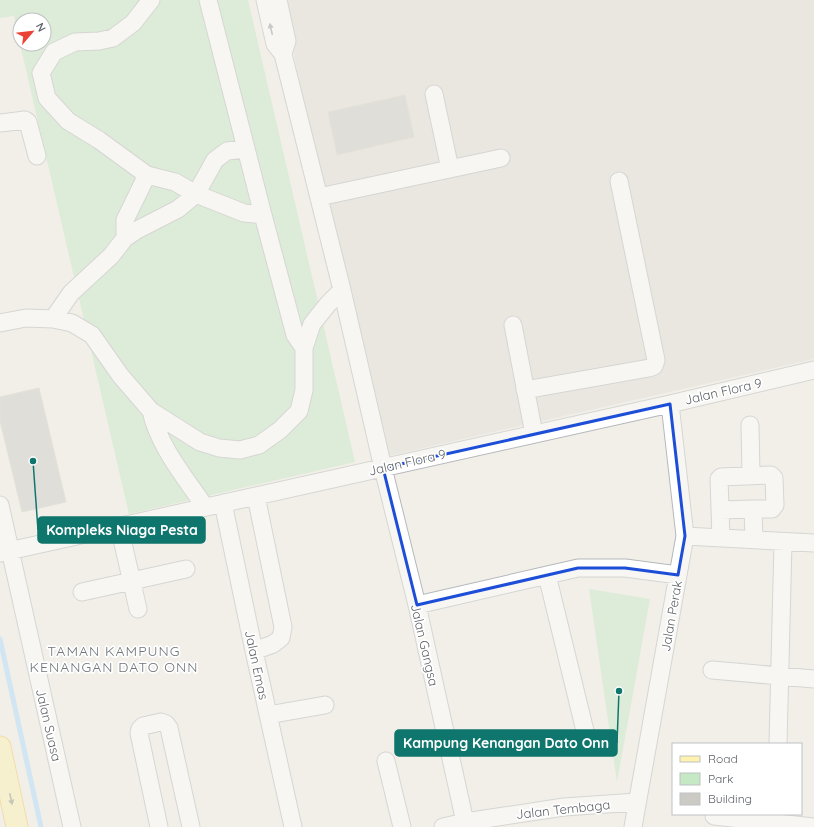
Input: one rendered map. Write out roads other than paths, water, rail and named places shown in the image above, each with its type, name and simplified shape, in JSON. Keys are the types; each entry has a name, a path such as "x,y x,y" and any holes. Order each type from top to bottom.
{"main road":[{"path":"0,747 17,827"}],"street":[{"path":"151,0 133,23 113,38 99,41 75,42 54,52 41,73 47,98 68,121 100,140 147,175 175,182 196,194 244,213 263,215"},
{"path":"208,0 295,335 304,348"},
{"path":"265,0 275,44 283,54"},
{"path":"278,0 287,41 283,54"},
{"name":"Jalan Gangsa","path":"283,54 342,290 383,468 417,605 464,822"},
{"path":"434,94 450,169"},
{"path":"0,123 25,120 28,122 37,156"},
{"path":"53,320 71,293 110,256 124,238 178,209 196,194 215,160 227,150 246,148"},
{"path":"319,197 501,158"},
{"path":"124,238 125,220 147,175"},
{"path":"525,390 654,366 656,360 619,181"},
{"path":"0,323 26,318 72,323 92,335 120,375 152,411 200,442 219,448 240,450 259,445 280,430 299,411 304,390 304,348 312,324 328,304 342,290"},
{"path":"513,325 534,434"},
{"name":"Jalan Flora 9","path":"5,552 670,404 814,370"},
{"name":"Jalan Perak","path":"633,827 685,536 670,404"},
{"path":"152,411 154,423 162,443 205,507"},
{"path":"750,425 751,475"},
{"path":"720,510 772,509 774,507 773,476 721,476 719,479 720,510 721,538"},
{"path":"254,651 273,644 281,638 283,627 256,496"},
{"name":"Jalan Emas","path":"223,503 293,827"},
{"name":"Jalan Suasa","path":"0,505 5,552 72,827"},
{"path":"753,509 754,540"},
{"path":"119,526 138,609"},
{"path":"685,536 814,544"},
{"path":"778,743 783,542"},
{"path":"417,605 578,568 625,568 678,575"},
{"path":"82,592 186,569"},
{"path":"547,575 587,738"},
{"path":"712,670 814,679"},
{"path":"268,715 325,705"},
{"path":"159,827 139,734 140,729 143,726 161,722 166,724 169,728 191,827"},
{"path":"386,761 402,827"},
{"name":"Jalan Tembaga","path":"442,827 464,822 564,807 637,802"},
{"path":"714,816 775,818 814,827"}],"waterway":[{"path":"0,639 41,827"}],"place":[{"name":"Kompleks Niaga Pesta","path":"33,461"},
{"name":"Kampung Kenangan Dato Onn","path":"619,691"}],"district":[{"name":"TAMAN KAMPUNG KENANGAN DATO ONN","path":"114,660"}]}
